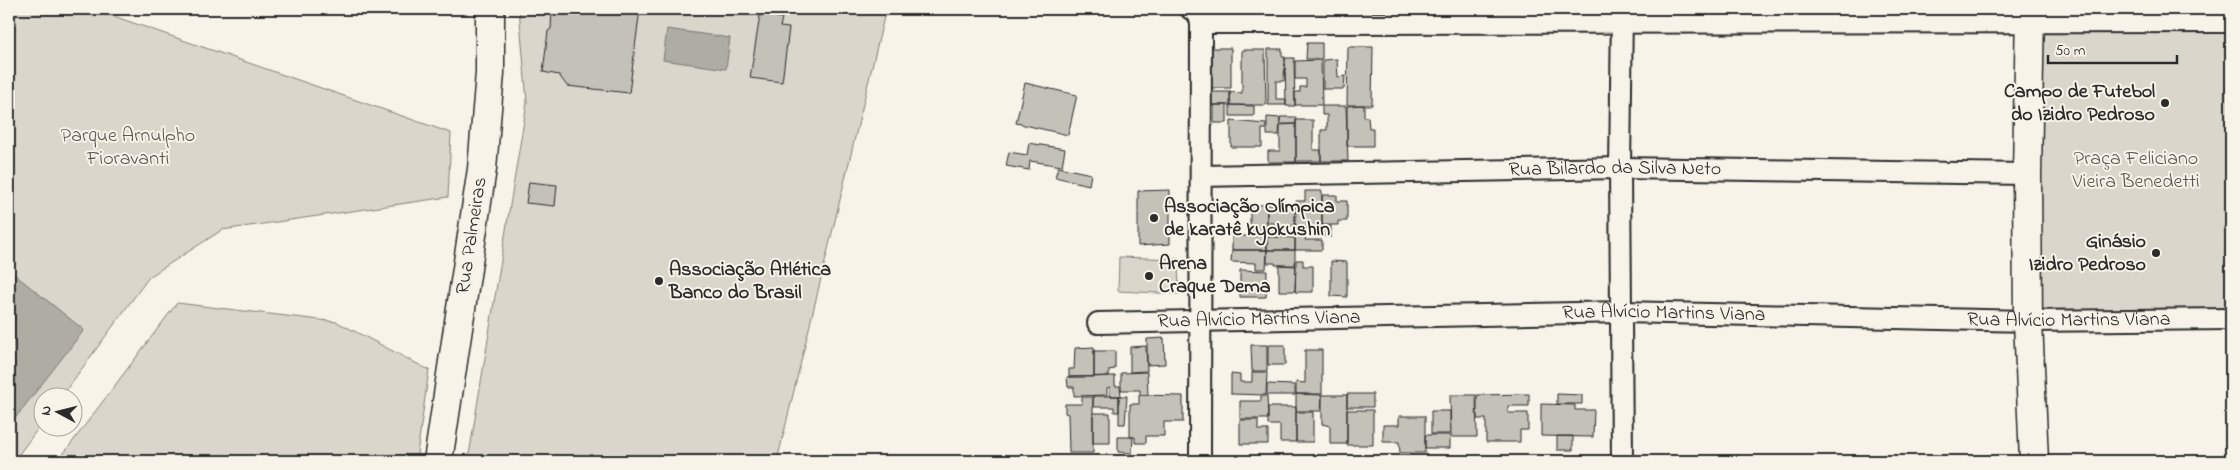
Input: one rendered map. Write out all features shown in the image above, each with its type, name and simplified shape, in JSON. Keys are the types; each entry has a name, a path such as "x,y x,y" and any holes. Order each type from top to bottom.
{"street":[{"name":"Rua Palmeiras","path":"438,461 482,169 490,73 490,9"},
{"path":"2030,15 2027,174 2028,321 2034,461"},
{"path":"1200,461 1202,176 1196,16 2151,15 2231,22"},
{"path":"1622,16 1620,168 1622,461"},
{"name":"Rua Bilardo da Silva Neto","path":"1202,176 1620,168 2027,174"},
{"name":"Rua Alvício Martins Viana","path":"1098,323 1622,312 2028,321 2231,319"}],"green space":[{"name":"Parque Arnulpho Fioravanti","path":"9,9 93,9 451,133 448,197 222,230 149,277 68,388 32,388 32,437 14,461 9,461"},
{"name":"Associação Atlética Banco do Brasil","path":"519,9 886,9 777,461 468,461 527,102"},
{"name":"Praça Feliciano Vieira Benedetti","path":"2040,32 2231,32 2231,311 2041,309"},
{"name":"Arena Craque Dema","path":"1119,257 1178,259 1179,294 1118,291"},
{"path":"177,303 337,322 429,370 416,461 58,461 75,438 82,438 82,429"}],"shaded area":[{"path":"667,29 730,38 726,69 663,60"},
{"path":"9,270 84,330 39,388 32,388 32,397 9,426"}],"building":[{"path":"552,9 640,9 629,93 567,86 559,75 543,72 548,31 551,29"},
{"path":"761,9 777,9 776,17 782,18 780,27 789,28 782,82 750,78"},
{"path":"1307,43 1322,43 1322,59 1306,59"},
{"path":"1348,47 1373,47 1372,105 1347,105"},
{"path":"1210,48 1231,48 1231,88 1210,88"},
{"path":"1268,49 1282,49 1282,57 1285,57 1284,81 1276,81 1276,99 1286,99 1286,105 1268,105"},
{"path":"1242,50 1265,50 1266,105 1231,105 1230,92 1242,93"},
{"path":"1285,58 1294,58 1295,106 1286,106"},
{"path":"1337,59 1338,77 1345,76 1344,89 1323,89 1323,60"},
{"path":"1321,60 1322,105 1295,105 1295,92 1300,92 1300,87 1306,87 1306,79 1295,79 1295,61"},
{"path":"1025,83 1077,95 1068,135 1016,123"},
{"path":"1208,92 1230,92 1230,105 1208,105"},
{"path":"1214,105 1227,105 1227,123 1214,123"},
{"path":"1230,105 1254,106 1254,116 1230,116"},
{"path":"1364,105 1364,117 1368,117 1369,128 1373,128 1373,146 1347,146 1347,106"},
{"path":"1322,106 1346,106 1348,161 1321,161 1321,130 1327,130 1327,115 1322,115"},
{"path":"1267,117 1280,118 1279,135 1267,135"},
{"path":"1280,117 1296,117 1296,124 1280,124"},
{"path":"1296,120 1313,120 1313,150 1321,150 1321,161 1296,161"},
{"path":"1231,121 1266,124 1266,129 1262,129 1262,147 1231,147"},
{"path":"1296,124 1296,162 1268,162 1268,151 1280,151 1280,125"},
{"path":"1029,143 1065,149 1062,166 1030,161 1029,170 1006,166 1009,152 1027,155"},
{"path":"1058,167 1091,174 1089,185 1055,177"},
{"path":"529,182 557,185 555,206 526,203"},
{"name":"Associação Olímpica de karatê kyokushin","path":"1170,190 1170,244 1138,246 1138,191"},
{"path":"1305,191 1322,191 1322,228 1305,228 1305,240 1322,240 1322,250 1295,250 1296,201 1305,201"},
{"path":"1322,195 1337,195 1337,201 1347,201 1347,221 1338,221 1338,225 1322,225"},
{"path":"1250,205 1267,205 1267,232 1250,232"},
{"path":"1267,205 1295,205 1295,226 1289,226 1288,235 1267,235 1267,226 1274,226 1274,223 1267,223"},
{"path":"1322,226 1331,226 1331,237 1322,236"},
{"path":"1232,236 1267,236 1267,250 1232,250"},
{"path":"1267,237 1295,238 1295,250 1267,250"},
{"path":"1232,250 1267,250 1266,269 1256,269 1256,263 1231,262"},
{"path":"1267,250 1295,250 1295,265 1267,263"},
{"path":"1296,260 1303,260 1303,266 1313,266 1313,292 1295,292"},
{"path":"1331,261 1347,262 1347,297 1331,296"},
{"path":"1279,265 1296,266 1295,291 1279,291"},
{"path":"1240,270 1267,271 1266,297 1240,297"},
{"path":"1164,338 1165,364 1147,365 1147,339"},
{"path":"1251,345 1267,345 1267,371 1252,371"},
{"path":"1268,345 1285,345 1285,365 1268,365"},
{"path":"1146,346 1147,371 1130,372 1130,347"},
{"path":"1094,347 1094,377 1069,377 1069,369 1074,369 1075,348"},
{"path":"1305,350 1322,350 1322,394 1296,394 1296,382 1305,383"},
{"path":"1094,351 1115,351 1115,369 1109,370 1109,376 1094,377"},
{"path":"1147,372 1148,395 1140,395 1140,390 1121,390 1121,373"},
{"path":"1252,372 1267,372 1266,395 1231,394 1231,374 1240,375 1240,382 1252,382"},
{"path":"1115,376 1115,386 1120,386 1121,396 1110,396 1110,387 1107,388 1107,395 1074,396 1074,387 1068,387 1067,377"},
{"path":"1267,384 1295,385 1295,395 1267,395"},
{"path":"1296,394 1322,395 1321,411 1296,411"},
{"path":"1347,394 1373,394 1373,407 1347,407"},
{"path":"1529,394 1529,406 1508,406 1508,413 1528,413 1528,430 1520,430 1520,442 1486,442 1486,419 1477,419 1477,395"},
{"path":"1557,394 1582,395 1582,404 1557,404"},
{"path":"1139,395 1183,396 1183,422 1164,422 1164,436 1146,436 1146,443 1135,443 1135,437 1130,437 1130,404 1139,404"},
{"path":"1322,395 1347,395 1347,444 1330,444 1330,426 1322,424"},
{"path":"1450,395 1476,395 1477,437 1451,437"},
{"path":"1093,396 1119,396 1119,412 1114,412 1114,407 1093,407"},
{"path":"1119,396 1127,396 1125,424 1119,424"},
{"path":"1261,396 1267,396 1268,419 1240,419 1240,401 1261,401"},
{"path":"1082,397 1093,397 1093,453 1069,453 1068,414 1065,413 1065,404 1082,404"},
{"path":"1541,404 1575,405 1575,410 1594,410 1593,437 1541,436"},
{"path":"1268,407 1296,407 1296,442 1280,442 1280,425 1268,425"},
{"path":"1347,410 1373,410 1373,445 1347,445"},
{"path":"1431,411 1450,411 1450,434 1431,434"},
{"path":"1296,412 1313,412 1313,442 1296,442"},
{"path":"1093,413 1110,413 1110,443 1093,443"},
{"path":"1399,416 1425,416 1425,453 1400,453 1399,442 1383,442 1383,425 1399,425"},
{"path":"1240,420 1258,420 1258,430 1268,430 1268,444 1240,444"},
{"path":"1425,435 1450,435 1450,448 1425,448"},
{"path":"1557,436 1573,436 1573,450 1557,450"},
{"path":"1118,437 1133,437 1132,453 1118,452"}],"place":[{"name":"Campo de Futebol do Izidro Pedroso","path":"2165,103"},
{"name":"Associação Olímpica de karatê kyokushin","path":"1154,218"},
{"name":"Ginásio Izidro Pedroso","path":"2156,253"},
{"name":"Arena Craque Dema","path":"1149,276"},
{"name":"Associação Atlética Banco do Brasil","path":"659,281"}]}
